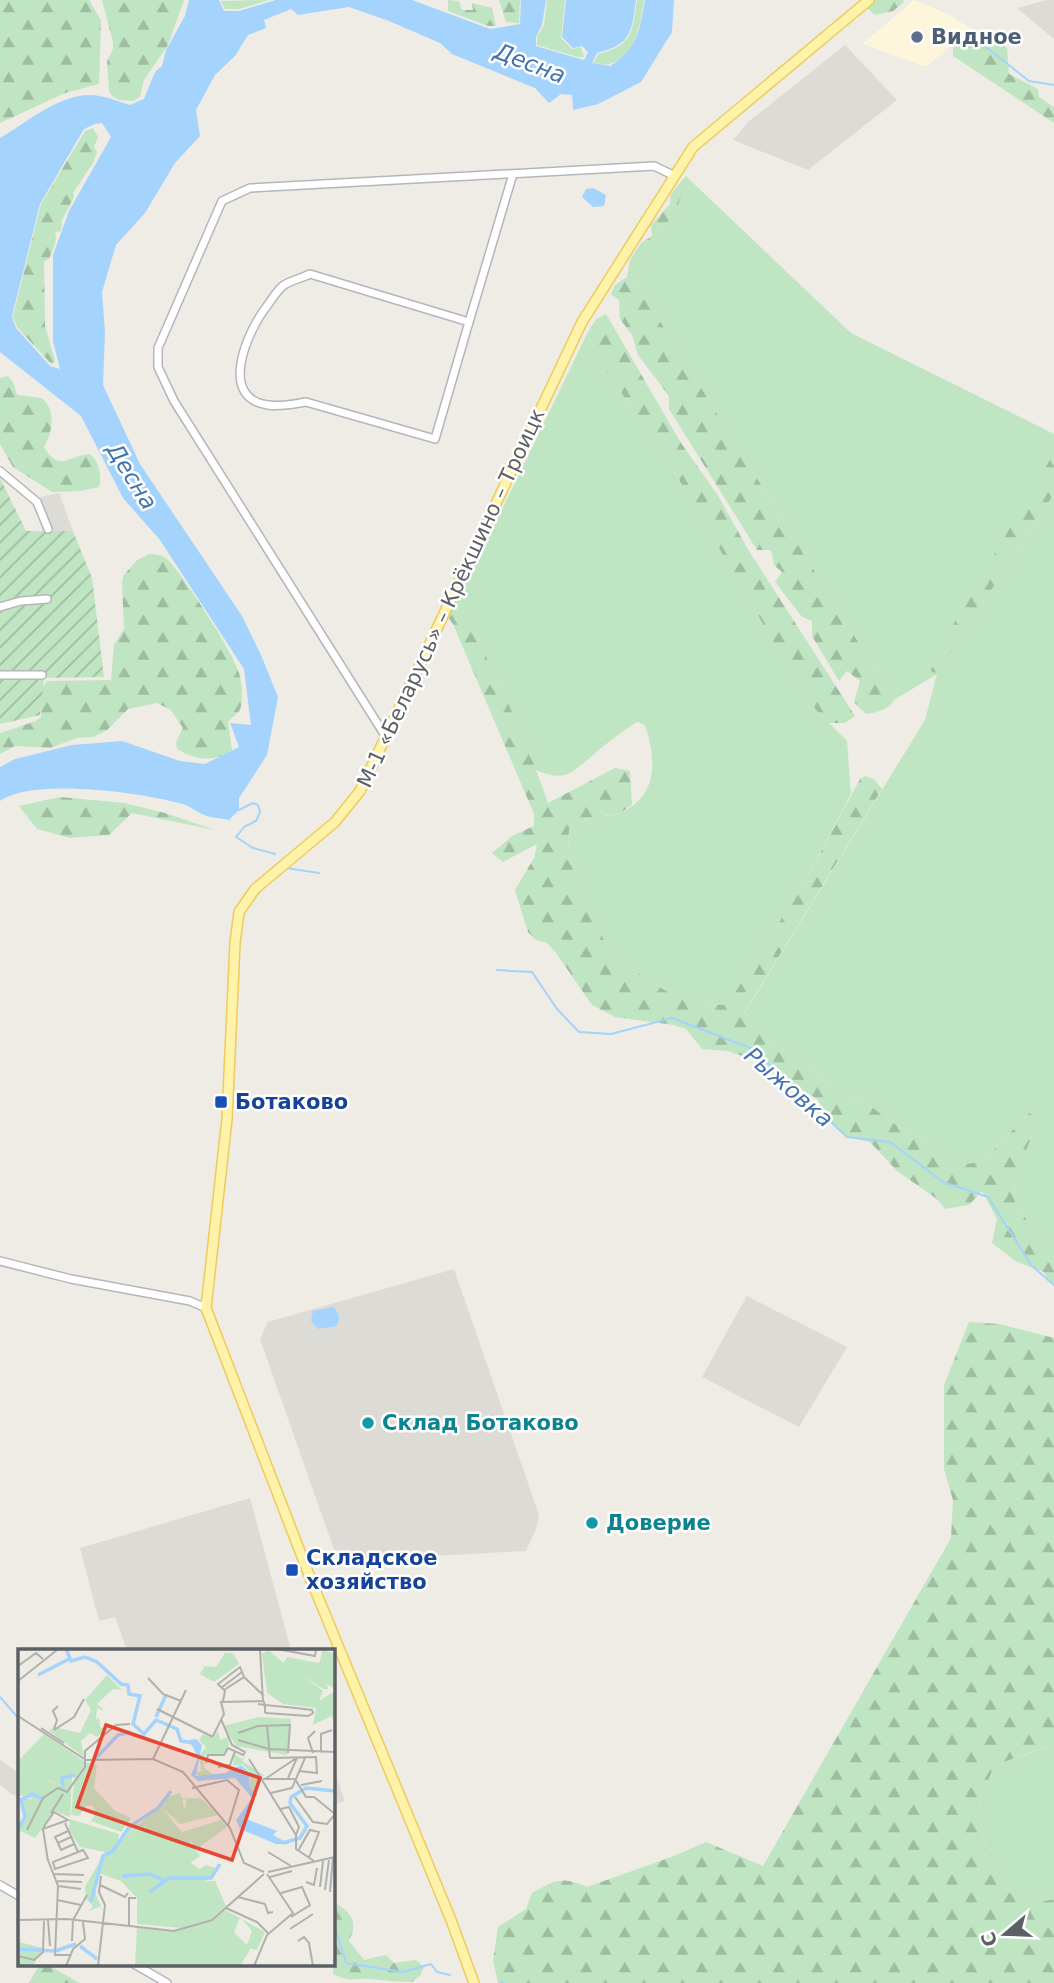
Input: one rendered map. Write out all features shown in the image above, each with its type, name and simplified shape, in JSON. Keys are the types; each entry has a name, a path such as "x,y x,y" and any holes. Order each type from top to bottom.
{"main road":[{"name":"М-1 «Беларусь» – Крёкшино – Троицк","path":"205,1308 228,1111 235,943 242,905 255,889 335,822 360,791 582,322 693,147 869,0"},
{"path":"205,1308 309,1575 452,1920 474,1983"}],"street":[{"path":"386,737 174,401 158,367 158,348 222,201 250,188 654,166 674,176"},
{"path":"470,322 310,274 283,285 254,321 244,348 239,375 245,392 255,401 267,405 286,406 306,402 435,439 470,322 513,174"},
{"path":"0,471 37,502 48,529"},
{"path":"0,607 21,601 47,599"},
{"path":"0,675 42,675"},
{"path":"0,1261 71,1279 190,1301 205,1308"},
{"path":"0,1885 18,1895"},
{"path":"137,1966 167,1983"}],"shaded area":[{"name":"Видное","path":"914,0 950,15 971,29 926,67 862,44"},
{"path":"1054,0 1054,39 1017,8"},
{"path":"845,45 897,100 808,170 733,140 748,122"},
{"path":"59,493 73,531 54,532 40,497"},
{"path":"454,1269 539,1515 536,1529 526,1551 338,1561 260,1339 268,1322"},
{"path":"747,1296 847,1347 799,1427 702,1377"},
{"path":"250,1498 291,1649 127,1649 115,1617 99,1621 80,1548"},
{"path":"0,1760 18,1772 18,1796 0,1785"},
{"path":"334,1771 345,1801 334,1804"}],"green space":[{"path":"0,0 89,0 101,20 99,84 65,93 0,123"},
{"path":"102,0 184,0 168,45 144,80 140,96 134,101 119,100 109,91 107,61 113,49 113,42"},
{"path":"269,0 239,9 225,9 221,1"},
{"path":"448,0 459,1 462,10 473,10 472,3 492,8 496,26 488,26 448,11"},
{"path":"499,0 520,0 519,23 506,22"},
{"path":"547,0 565,0 561,38 572,49 581,47 584,57 537,45 537,37 544,25"},
{"path":"637,0 644,0 639,28 631,46 619,60 604,65 593,63 598,54 618,46 629,36"},
{"path":"874,0 904,2 893,11 875,15 866,7"},
{"path":"976,30 1007,48 1009,74 1038,89 1039,97 1054,107 1054,123 953,56 953,48"},
{"path":"93,128 98,137 93,163 73,193 74,197 62,220 61,231 55,232 54,246 49,259 44,261 45,326 55,361 52,365 17,327 13,316 41,204 85,131"},
{"path":"686,176 691,181 673,218 659,228 646,255 630,260 641,243 652,236 651,225 670,204 671,194"},
{"path":"691,181 851,333 1054,434 1054,453 937,673 1054,494 1054,1248 1047,1245 1015,1205 1014,1176 1037,1126 1029,1113 983,1161 967,1164 891,1122 861,1098 851,1103 840,1098 800,1054 776,1047 748,1024 744,1014 925,720 937,674 894,700 637,284 627,277 630,260 646,255 659,228 673,218"},
{"path":"627,277 637,284 894,700 886,708 866,714 854,702 860,681 847,671 839,681 812,636 812,621 802,617 775,582 782,572 774,565 771,550 757,550 669,409 669,396 638,355 632,335 620,319 619,300 611,294 615,285"},
{"path":"606,314 681,443 717,494 749,551 855,716 845,723 829,723 816,710 731,572 712,533 656,443 606,371 587,334 596,319"},
{"path":"587,334 606,371 656,443 712,533 731,572 776,648 816,710 847,741 851,794 804,883 725,1005 699,1003 674,996 619,961 594,925 568,851 569,829 589,819 622,812 643,796 652,775 651,750 645,725 637,722 629,727 568,774 554,776 536,770 526,742 459,598"},
{"path":"8,376 17,395 42,398 46,403 52,421 44,447 49,455 65,461 90,454 99,469 99,487 52,492 13,467 0,444 0,378"},
{"path":"1054,453 1054,494 937,673 932,672 929,666"},
{"path":"0,478 26,531 73,531 92,578 104,677 44,678 40,715 0,724"},
{"path":"150,554 164,557 173,565 236,664 242,698 239,711 228,722 232,750 218,757 204,758 191,756 177,749 176,742 183,728 171,710 157,703 128,709 107,730 93,737 77,738 50,748 15,746 0,754 0,733 41,717 41,691 47,681 111,680 114,645 124,629 123,576 137,560"},
{"path":"459,598 526,742 548,803 615,768 630,771 632,805 620,813 587,819 569,829 568,851 594,925 619,961 674,996 699,1003 725,1005 731,999 804,883 860,779 865,776 874,779 882,789 744,1013 748,1024 776,1047 800,1054 840,1098 851,1103 861,1098 891,1122 967,1164 983,1161 1029,1113 1038,1117 1037,1126 1014,1176 1015,1205 1047,1245 1054,1248 1054,1284 1048,1282 1044,1272 1017,1262 992,1243 997,1219 982,1191 969,1205 945,1209 937,1199 897,1171 870,1142 847,1137 832,1122 817,1099 752,1059 727,1051 702,1049 686,1029 615,1017 592,1005 556,953 547,943 536,940 528,932 515,890 534,858 537,844 503,862 492,853 512,836 534,826 534,814 453,624 447,616 449,609"},
{"path":"60,797 125,803 215,830 132,813 109,835 70,838 37,829 19,806"},
{"path":"969,1322 999,1324 1054,1338 1054,1747 1049,1746 995,1765 979,1800 986,1858 1007,1892 1036,1903 1054,1899 1054,1983 498,1983 493,1960 498,1927 526,1909 532,1893 547,1885 571,1881 587,1887 706,1842 763,1866 951,1538 953,1500 944,1469 944,1385"},
{"path":"1050,1746 1054,1747 1054,1899 1036,1903 1007,1892 986,1858 979,1800 995,1765"},
{"path":"334,1902 352,1918 353,1928 349,1941 364,1960 386,1955 394,1963 416,1960 424,1967 420,1976 412,1982 349,1979 333,1974"},
{"path":"39,1966 50,1966 80,1983 29,1983"}],"water":[{"name":"Десна","path":"189,0 219,0 224,11 239,11 276,0 412,0 490,29 520,24 521,0 546,0 536,46 584,60 588,52 582,46 573,48 562,37 566,0 636,0 628,36 617,46 597,53 592,63 610,66 632,46 639,29 645,0 674,0 672,32 641,82 598,104 573,110 572,95 561,94 549,103 535,88 452,54 440,43 349,7 298,15 291,9 264,20 266,28 248,35 235,56 215,75 196,110 200,136 175,163 145,213 116,245 102,292 105,332 103,385 140,464 242,616 261,655 278,697 267,755 239,798 239,810 229,820 205,815 186,805 165,800 89,789 37,790 16,794 0,801 0,767 15,759 72,745 122,741 180,761 205,764 239,747 230,723 251,725 244,669 160,540 123,498 81,416 0,352 0,138 49,107 77,96 104,97 130,105 144,99 185,16","holes":["102,123 111,137 69,211 53,255 53,341 60,369 50,366 16,328 12,316 40,204 84,129"]},
{"path":"593,188 606,195 604,206 593,207 582,197 586,189"},
{"path":"333,1307 339,1316 336,1326 318,1329 311,1321 313,1311"}],"waterway":[{"path":"972,36 1029,81 1054,85"},
{"name":"Рыжовка","path":"239,810 253,803 258,805 260,812 256,821 244,827 236,837 253,848 275,854"},
{"name":"Рыжовка","path":"286,868 319,873"},
{"name":"Рыжовка","path":"497,970 532,972 557,1009 579,1032 611,1034 672,1018 753,1049 847,1137 890,1142 943,1182 988,1197 1032,1266 1054,1285"},
{"path":"0,1697 18,1718"},
{"path":"334,1924 346,1963 403,1972 431,1964 437,1972 450,1975"}],"place":[{"name":"Видное","path":"917,37"},
{"name":"Ботаково","path":"221,1102"},
{"name":"Склад Ботаково","path":"368,1423"},
{"name":"Доверие","path":"592,1523"},
{"name":"Складское хозяйство","path":"292,1570"}]}
